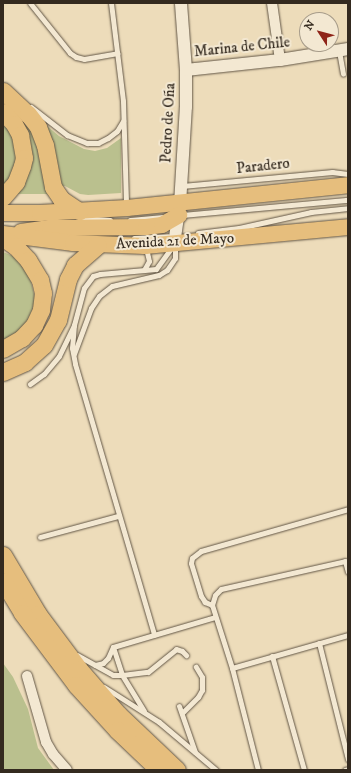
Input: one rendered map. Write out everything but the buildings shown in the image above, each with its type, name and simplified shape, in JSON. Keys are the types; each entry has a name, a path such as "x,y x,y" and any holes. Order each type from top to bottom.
{"highway":[{"path":"3,197 12,188 20,174 24,150 6,101"},
{"path":"6,101 33,120 42,136 55,191 66,203 79,211"},
{"path":"3,348 22,338 34,325 41,310 42,293 40,280 28,260 4,235"},
{"path":"3,372 26,362 44,345 58,320 68,279 74,265 98,245"},
{"path":"3,556 28,598 57,641 87,667 118,714 177,770"},
{"path":"3,581 22,613 76,685 117,730 159,770"}],"main road":[{"path":"3,213 79,211 124,214 179,210 348,185"},
{"path":"4,235 50,228 146,228 162,225 179,210"},
{"name":"Avenida 21 de Mayo","path":"4,235 46,241 98,245 145,246 178,238 348,227"}],"street":[{"name":"Pedro de Oña","path":"178,238 186,107 186,70 181,3"},
{"path":"272,3 280,60"},
{"name":"Marina de Chile","path":"186,70 280,60 343,50"},
{"path":"27,676 46,742 53,754 67,770"}],"lane":[{"path":"30,3 70,53 76,57 84,59 118,53"},
{"path":"111,3 122,86 124,214"},
{"path":"343,50 343,74"},
{"path":"6,101 36,110 67,134 87,143 98,143 108,138 117,131 123,120"},
{"name":"Paradero","path":"181,186 332,172 348,174"},
{"path":"179,210 257,207 348,200"},
{"path":"190,234 239,228 311,212 348,208"},
{"path":"40,213 115,220"},
{"path":"98,245 119,239 178,238"},
{"path":"30,384 44,374 55,362 74,325 84,288 93,276 100,274 156,269 178,238"},
{"path":"73,355 91,308 99,296 112,286 159,275 167,270 175,258 178,238"},
{"path":"143,271 149,262 145,246"},
{"path":"74,325 73,355 118,516 154,635"},
{"path":"212,605 205,602 201,596 191,563 192,558 201,551 348,508"},
{"path":"40,537 118,516"},
{"path":"258,770 232,668 212,605 215,595 221,589 345,561 348,572"},
{"path":"87,667 103,663 108,658 114,647 215,617"},
{"path":"232,668 348,635"},
{"path":"319,643 348,759"},
{"path":"114,647 122,675 146,714"},
{"path":"87,667 113,675 148,672 176,649 182,651 186,655"},
{"path":"272,656 304,770"},
{"path":"87,667 216,770"},
{"path":"182,713 198,697 202,690 202,677 196,667"},
{"path":"179,706 195,753"}],"green space":[{"path":"3,100 30,124 51,192 47,194 13,194 25,176"},
{"path":"3,119 11,130 18,165 3,188"},
{"path":"40,120 59,136 84,149 95,151 107,148 121,138 121,193 88,195 80,194 65,186 59,186"},
{"path":"3,252 13,256 29,274 35,298 34,306 25,326 3,343"},
{"path":"3,663 13,677 28,709 38,748 54,770 3,770"}]}
